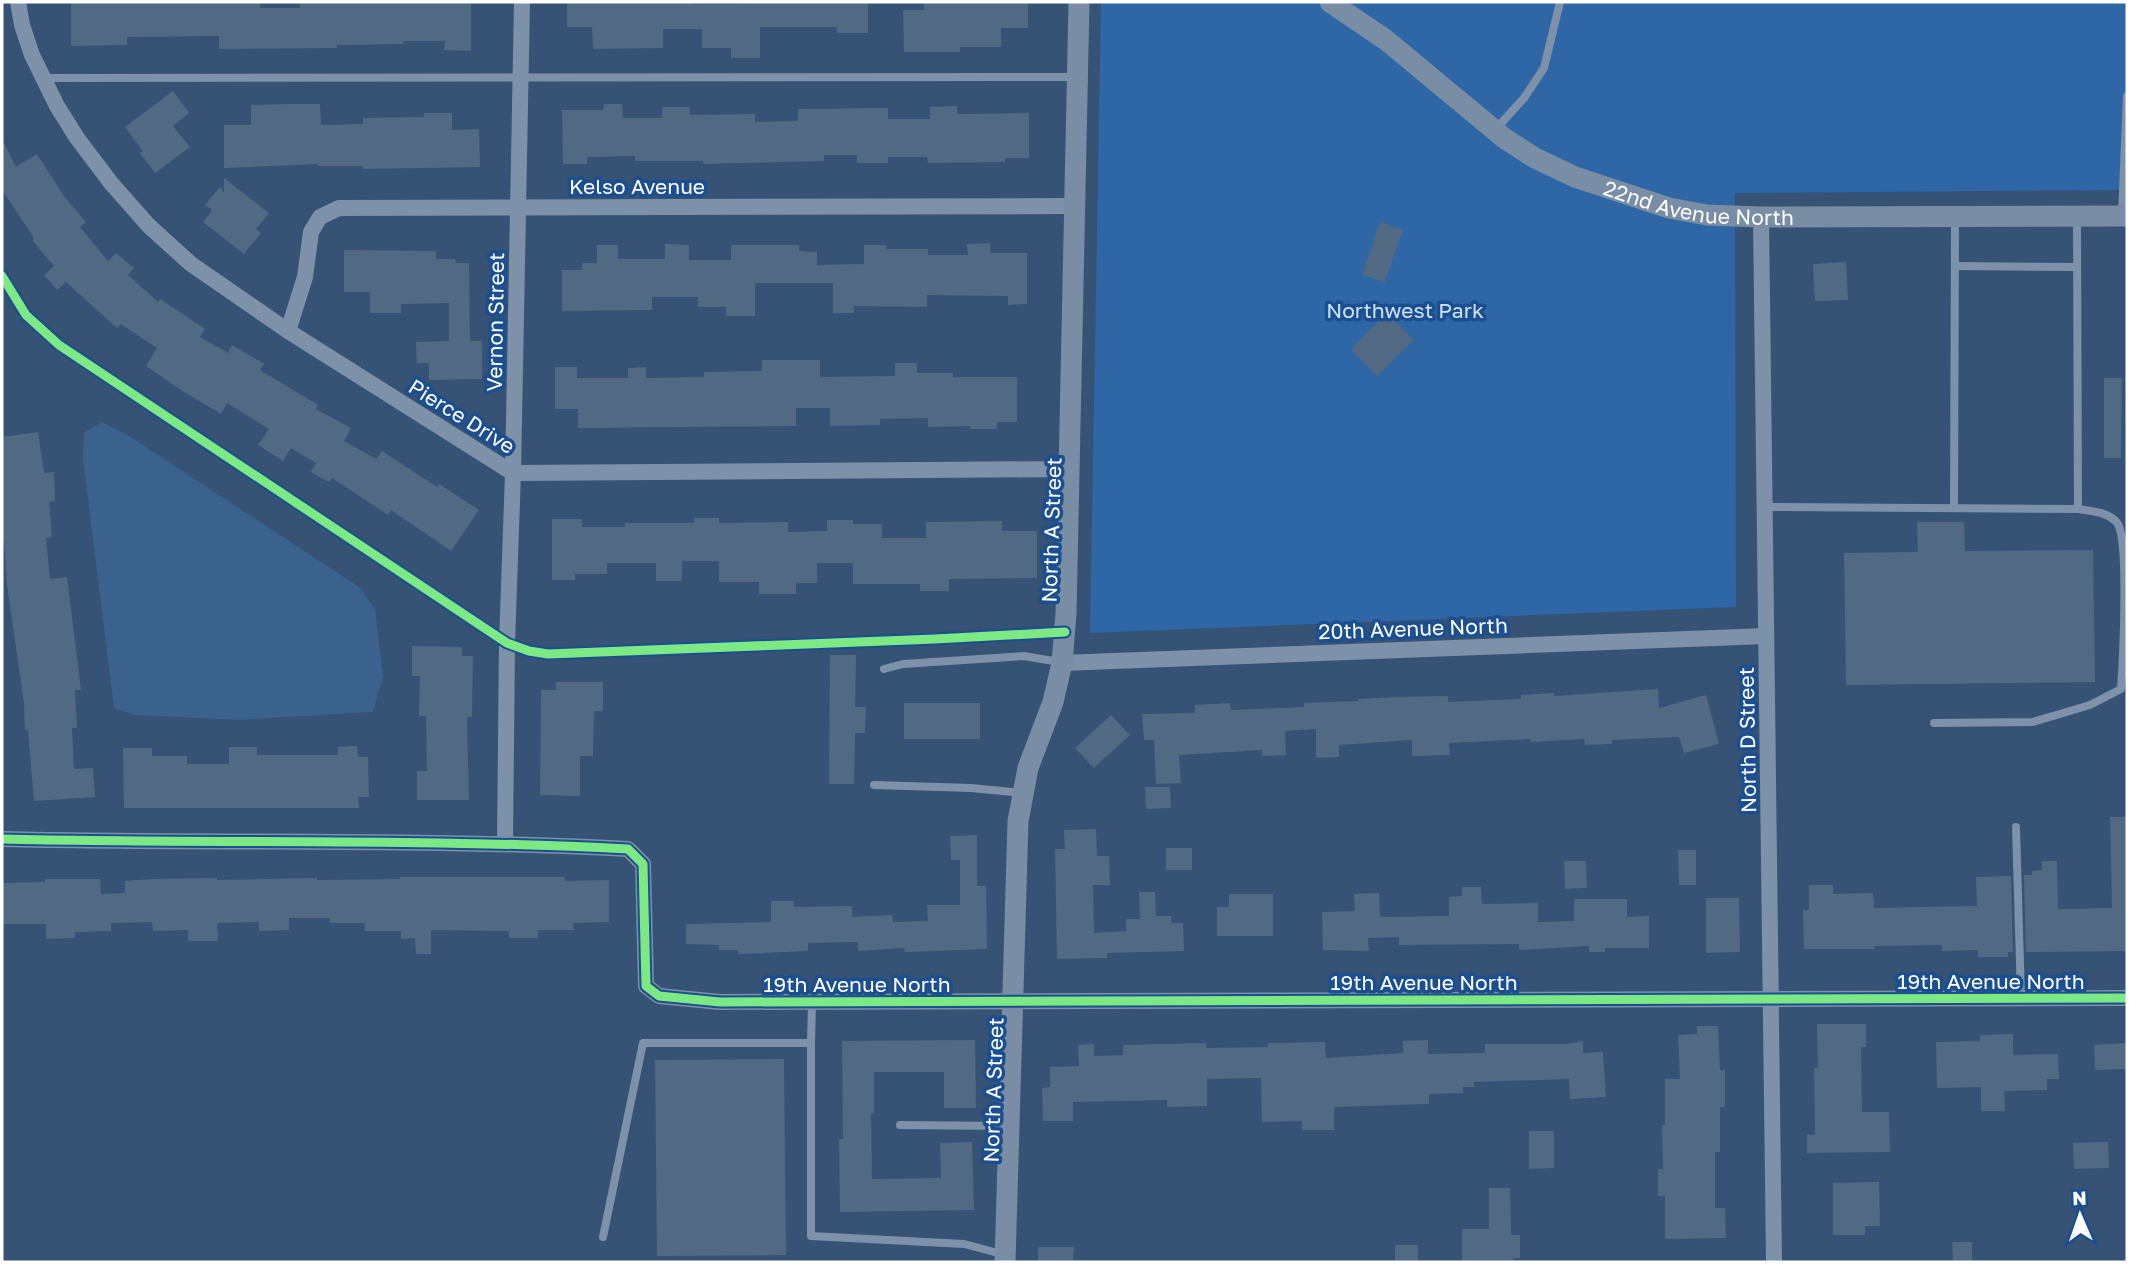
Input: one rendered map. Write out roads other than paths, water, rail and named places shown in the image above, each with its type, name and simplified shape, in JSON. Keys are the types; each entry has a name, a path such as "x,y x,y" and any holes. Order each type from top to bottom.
{"street":[{"name":"Pierce Drive","path":"18,2 22,26 32,55 77,138 111,183 149,226 191,264 288,331 513,473 1070,469"},
{"name":"Vernon Street","path":"505,842 522,2"},
{"name":"North A Street","path":"1006,1259 1018,821 1028,768 1053,702 1062,663 1066,614 1079,2"},
{"name":"22nd Avenue North","path":"1330,2 1386,40 1495,130 1535,158 1588,182 1670,208 1707,215 1761,217 2125,216"},
{"name":"Kelso Avenue","path":"288,331 305,277 311,232 320,217 339,208 1075,206"},
{"name":"North D Street","path":"1761,217 1774,1262"},
{"name":"20th Avenue North","path":"1062,663 1766,636"},
{"path":"2,839 147,842 505,842"},
{"name":"19th Avenue North","path":"505,842 628,849 643,864 646,986 659,996 720,1002 2127,998"}],"lane":[{"path":"1495,130 1524,98 1544,68 1560,2"},
{"path":"44,78 1077,77"},
{"path":"2125,216 2127,96"},
{"path":"1954,508 1955,216"},
{"path":"2077,216 2078,509"},
{"path":"1955,266 2077,267"},
{"path":"1765,507 2078,509 2105,514 2118,524 2123,542 2125,588 2121,689 2090,705 2033,722 1934,723"},
{"path":"884,669 903,664 1024,656 1062,663"},
{"path":"874,785 971,788 1023,793"},
{"path":"2016,827 2021,998"},
{"path":"812,1001 811,1236 964,1244 1006,1259"},
{"path":"604,1237 643,1043 811,1043"},
{"path":"900,1125 1009,1126"}],"park label":[{"name":"Northwest Park","path":"1405,310"}]}
